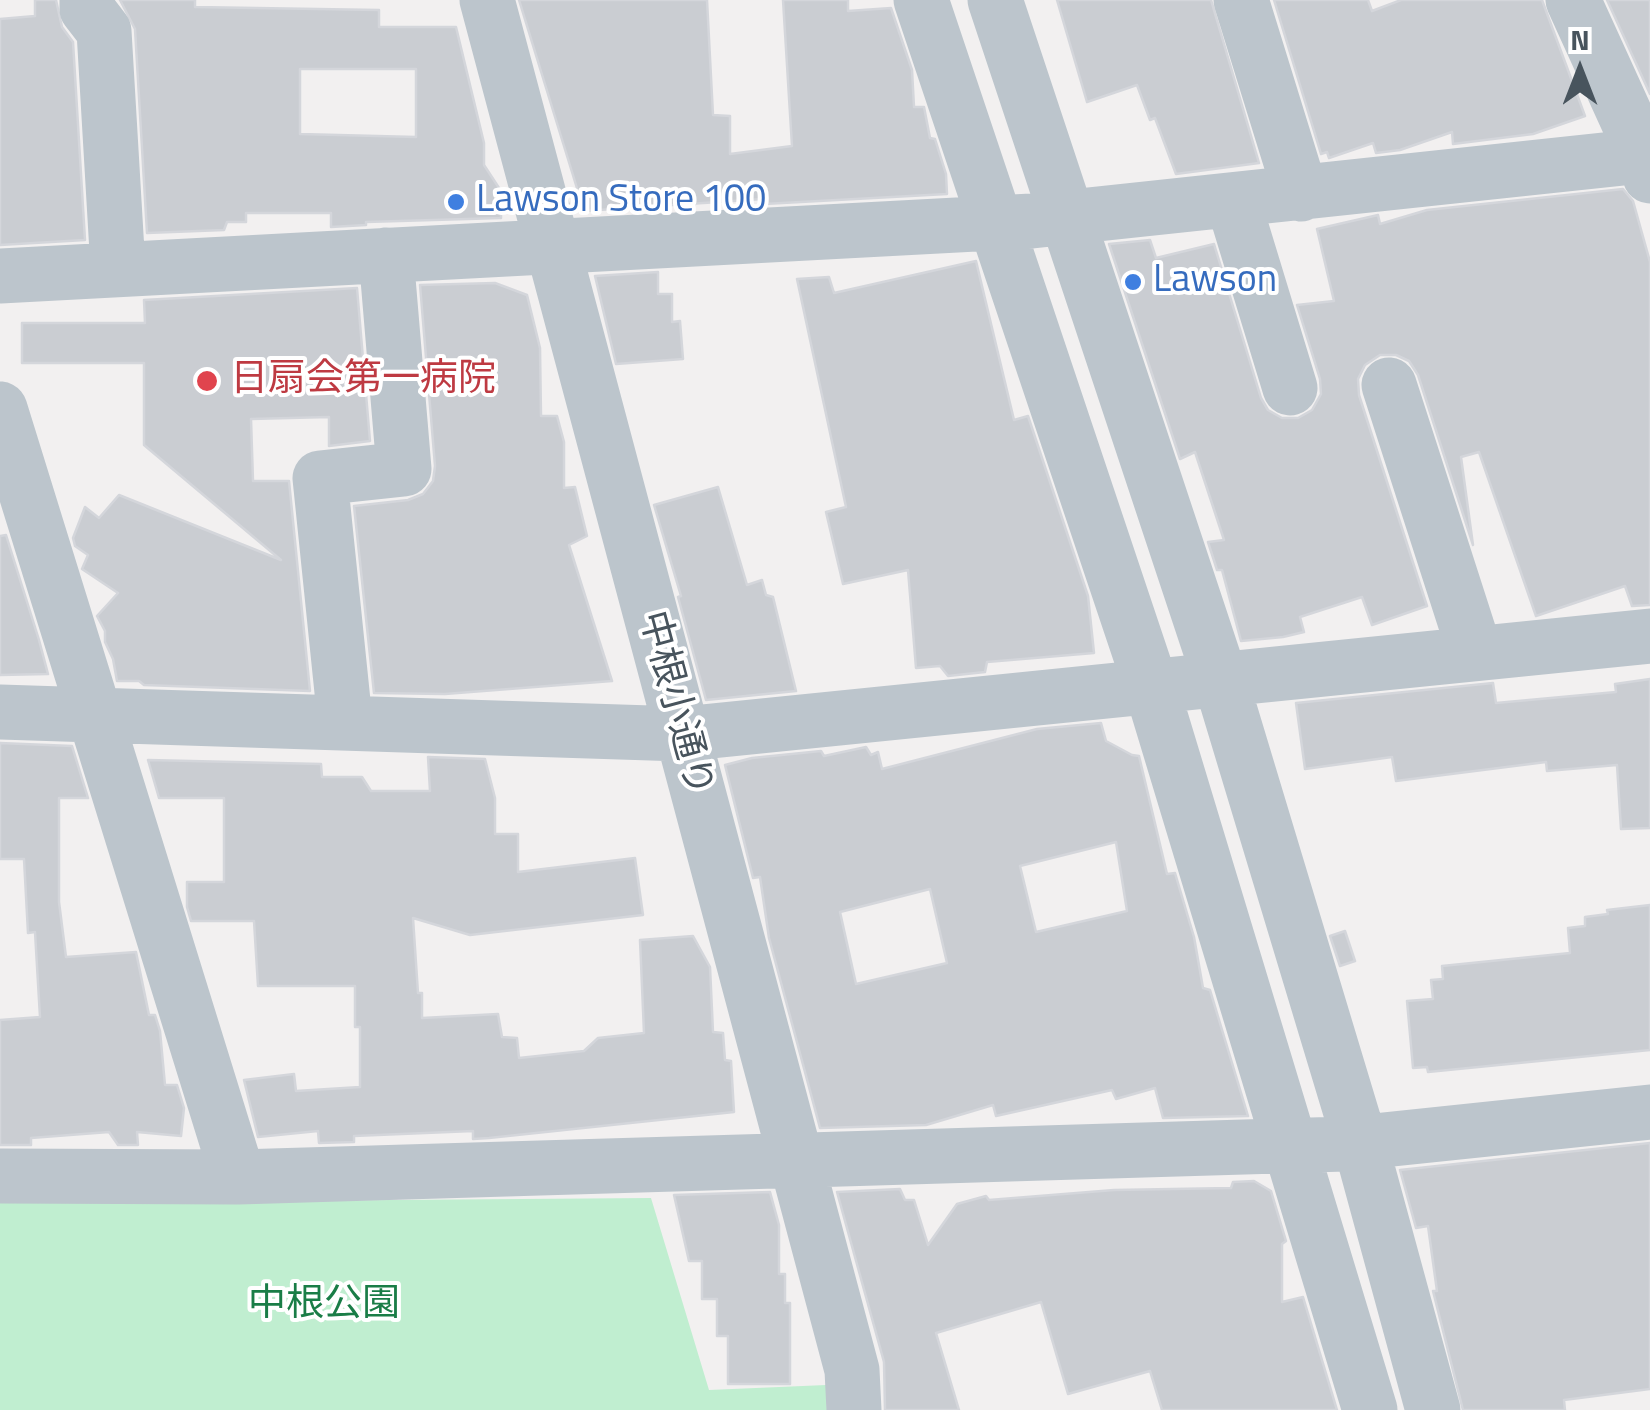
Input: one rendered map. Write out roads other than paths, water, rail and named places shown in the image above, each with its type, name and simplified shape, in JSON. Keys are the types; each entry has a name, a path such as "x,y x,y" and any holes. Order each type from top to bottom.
{"street":[{"path":"86,0 87,9 104,31 118,270"},
{"name":"中根小通り","path":"487,0 852,1370 854,1410"},
{"path":"921,0 1032,220 1185,682 1324,1144 1434,1410"},
{"path":"995,0 1032,220"},
{"path":"1241,0 1301,194"},
{"path":"0,276 1032,220 1648,162 1573,0"},
{"path":"1234,201 1290,388"},
{"path":"345,722 320,478 404,469 386,255"},
{"path":"1389,384 1475,652"},
{"path":"0,408 238,1176"},
{"path":"0,712 682,734 1650,636"},
{"path":"1185,682 1324,1144 1370,1410"},
{"path":"0,1176 238,1176 1324,1144 1650,1112"}],"place":[{"name":"Lawson Store 100","path":"456,202"},
{"name":"Lawson","path":"1133,282"},
{"name":"日扇会第一病院","path":"207,381"}],"park label":[{"name":"中根公園","path":"324,1306"}]}
